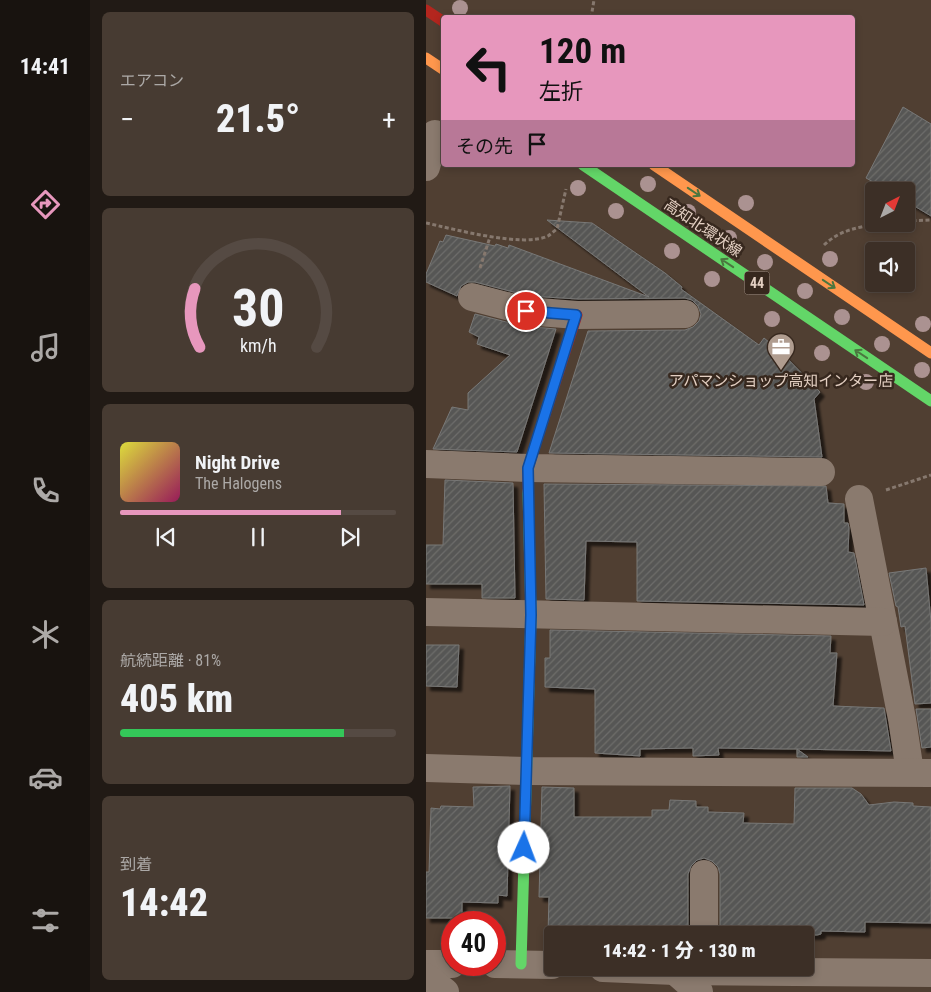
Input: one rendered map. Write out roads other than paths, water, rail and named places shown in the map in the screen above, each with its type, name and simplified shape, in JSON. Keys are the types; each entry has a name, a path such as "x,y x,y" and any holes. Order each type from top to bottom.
{"main road":[{"path":"426,10 441,20"},
{"path":"426,58 441,68"},
{"name":"高知北環状線","path":"586,167 931,401"},
{"name":"高知北環状線","path":"657,167 931,353"},
{"path":"508,964 527,771 531,615 528,468 576,315"}],"street":[{"path":"426,167 435,133"},
{"path":"472,297 526,311 576,315 685,314"},
{"path":"426,464 528,468 822,472"},
{"path":"426,768 527,771 920,773 902,719 859,499"},
{"path":"426,612 883,622"},
{"path":"704,874 704,926"},
{"path":"426,964 441,964"},
{"path":"508,964 544,965"},
{"path":"814,975 931,973"},
{"path":"426,977 445,992"}],"place":[{"name":"アパマンショップ高知インター店","path":"781,371"}]}
